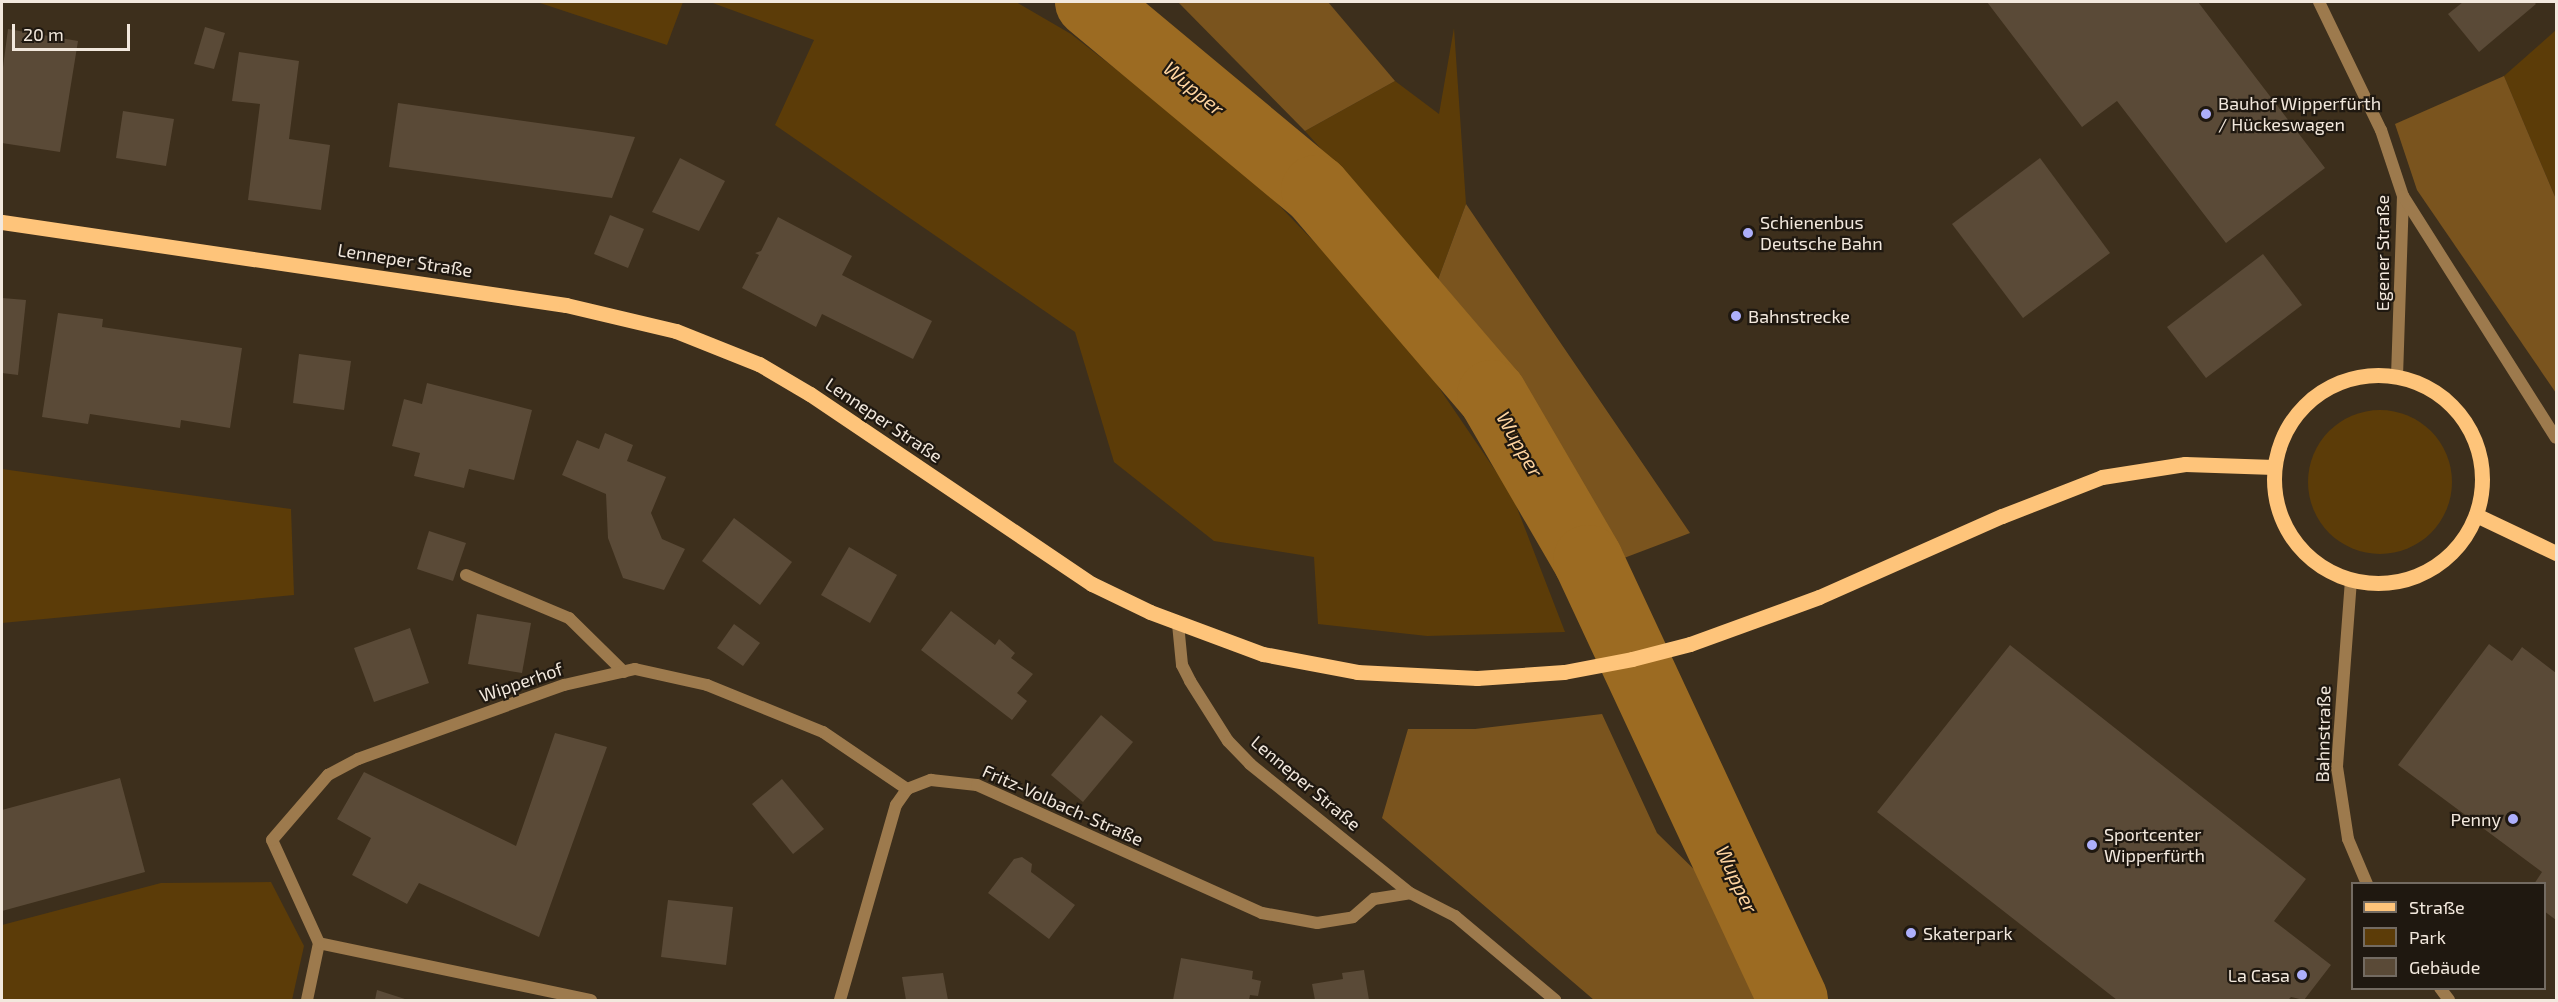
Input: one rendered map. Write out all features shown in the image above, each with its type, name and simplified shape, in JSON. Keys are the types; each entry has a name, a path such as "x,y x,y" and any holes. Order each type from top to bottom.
{"main road":[{"name":"Lenneper Straße","path":"2,222 566,306 618,315 716,344 810,394 1092,584 1178,624"},
{"path":"2368,375 2397,376 2426,386 2450,404 2469,427 2480,455 2483,486 2476,515 2448,558 2426,572 2376,584 2351,580 2323,568 2295,541 2283,524 2274,496 2274,466 2281,439 2296,415 2316,395 2341,381 2368,375"},
{"path":"1178,624 1263,654 1410,677 1478,678 1564,672 1690,644 1754,621 1819,597 2002,516 2102,477 2185,464 2274,466"},
{"path":"2476,515 2556,553"}],"street":[{"name":"Egener Straße","path":"2319,2 2381,130 2403,196 2397,376"},
{"path":"2403,196 2556,438"},
{"path":"466,575 569,618 624,672"},
{"name":"Bahnstraße","path":"2351,580 2337,767 2348,839 2366,882"},
{"name":"Lenneper Straße","path":"1178,624 1182,665 1228,741 1292,800 1410,893 1455,916 1555,1000"},
{"name":"Wipperhof","path":"319,943 272,840 328,776 358,759 564,685 635,669 707,685 824,732 907,789"},
{"name":"Fritz-Volbach-Straße","path":"907,789 943,779 977,785 1262,913 1317,923 1353,917 1374,899 1410,893"},
{"path":"840,1000 890,821 907,789"},
{"path":"307,1000 319,943 591,1000"}],"green space":[{"path":"537,2 683,2 667,45"},
{"path":"710,2 1016,2 1071,34 1245,170 1401,332 1512,495 1565,632 1427,636 1318,624 1314,557 1214,541 1114,462 1075,332 775,125 814,40"},
{"path":"1454,28 1466,204 1436,285 1386,221 1305,131 1395,81 1439,114"},
{"path":"2556,30 2556,199 2504,76"},
{"path":"2380,410 2408,415 2431,431 2447,454 2452,482 2447,510 2431,533 2408,549 2380,554 2352,549 2329,533 2313,510 2308,482 2313,454 2329,431 2352,415"},
{"path":"2,469 291,509 294,595 2,623"},
{"path":"271,882 304,946 292,1000 2,1000 2,925 161,883"}],"shaded area":[{"path":"1178,2 1328,2 1395,81 1305,131"},
{"path":"2504,76 2556,199 2556,393 2417,190 2395,124"},
{"path":"1466,204 1690,533 1624,558 1575,480 1436,285"},
{"path":"1602,714 1657,833 1827,1000 1594,1000 1382,818 1408,729 1475,729"}],"building":[{"name":"Bauhof Wipperfürth / Hückeswagen","path":"1987,2 2198,2 2325,168 2226,243 2117,101 2082,127"},
{"path":"2463,2 2534,2 2536,4 2479,52 2448,14"},
{"path":"205,27 225,33 214,69 194,64"},
{"path":"8,29 78,41 60,152 2,143 2,75"},
{"path":"239,52 299,61 289,139 330,145 321,210 248,200 260,104 232,101"},
{"path":"398,103 635,137 612,198 389,167"},
{"path":"123,111 174,119 166,166 116,158"},
{"path":"680,158 725,181 699,231 652,212"},
{"path":"2040,158 2110,253 2023,318 1952,224"},
{"path":"610,215 644,229 628,268 594,254"},
{"path":"778,217 852,256 842,275 932,321 913,359 822,314 816,327 742,288 759,255 755,253 761,251"},
{"path":"2263,254 2302,305 2206,378 2167,327"},
{"path":"2,298 26,300 18,375 2,373"},
{"path":"58,313 103,319 102,327 242,348 230,428 181,420 180,428 90,414 88,424 42,417"},
{"path":"299,354 351,361 344,410 293,403"},
{"path":"427,383 532,410 514,480 469,469 464,488 414,476 420,453 392,446 404,399 422,404"},
{"path":"605,433 633,445 627,461 666,477 651,513 662,539 685,549 664,590 623,578 608,538 606,494 562,475 577,440 599,449"},
{"path":"734,518 792,562 760,605 702,561"},
{"path":"429,531 466,543 453,581 417,569"},
{"path":"849,547 897,575 870,623 821,595"},
{"path":"951,611 995,645 999,639 1015,653 1011,658 1033,674 1017,693 1027,701 1012,720 921,650"},
{"path":"477,614 531,623 522,673 468,664"},
{"path":"734,624 760,643 743,666 717,648"},
{"path":"410,628 429,683 374,702 354,648"},
{"name":"Penny","path":"2489,644 2512,661 2522,647 2556,673 2556,920 2546,912 2546,882 2535,882 2542,872 2398,765"},
{"name":"Sportcenter Wipperfürth","path":"2010,645 2306,879 2274,921 2331,965 2304,1000 2291,997 2288,1000 2117,1000 1877,812"},
{"path":"1101,715 1133,742 1083,802 1051,775"},
{"path":"555,733 607,747 539,937 419,883 407,904 352,875 371,838 337,819 364,772 516,846"},
{"path":"120,778 145,872 2,911 2,810"},
{"path":"782,779 824,829 793,854 752,804"},
{"path":"1022,857 1032,864 1031,872 1075,905 1049,939 988,893 1014,859"},
{"path":"668,900 733,907 726,965 661,957"},
{"path":"1181,958 1253,971 1252,979 1261,981 1258,996 1250,995 1249,1000 1173,1000"},
{"path":"1364,970 1369,1000 1315,1000 1312,984 1343,979 1342,973"},
{"path":"943,973 948,1000 906,1000 902,977"},
{"path":"377,990 408,1000 375,1000"}],"waterway":[{"name":"Wupper","path":"1090,2 1316,190 1492,395 1588,560 1793,1000"}],"place":[{"name":"Bauhof Wipperfürth / Hückeswagen","path":"2206,114"},
{"name":"Schienenbus Deutsche Bahn","path":"1748,233"},
{"name":"Bahnstrecke","path":"1736,316"},
{"name":"Penny","path":"2513,819"},
{"name":"Sportcenter Wipperfürth","path":"2092,845"},
{"name":"Skaterpark","path":"1911,933"},
{"name":"La Casa","path":"2302,975"}]}
